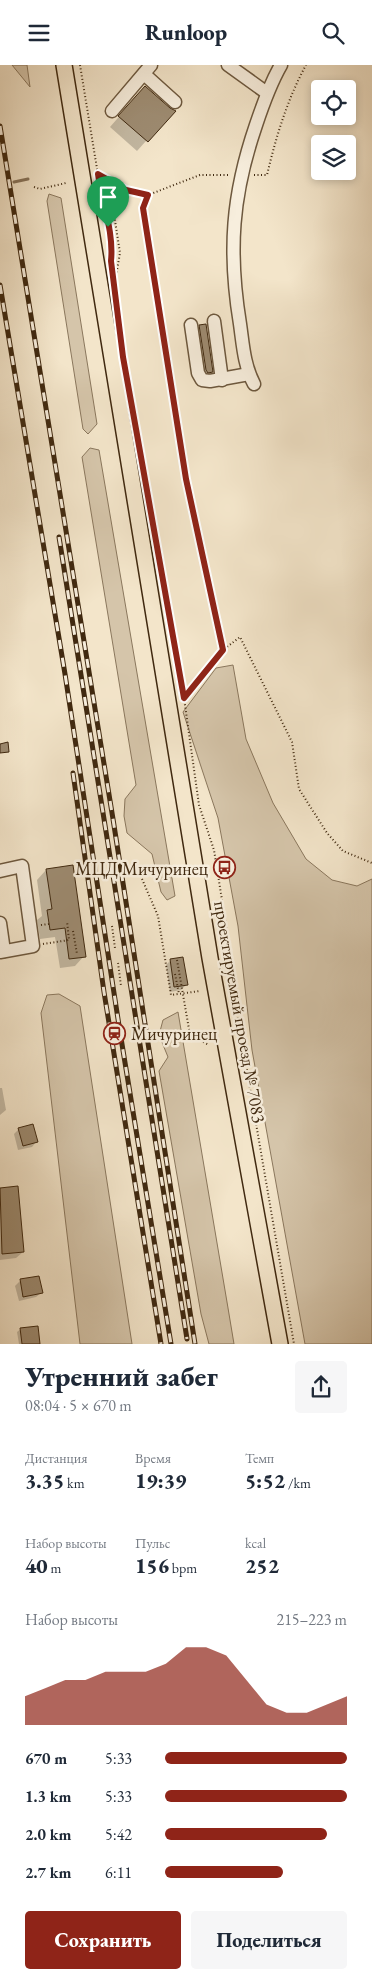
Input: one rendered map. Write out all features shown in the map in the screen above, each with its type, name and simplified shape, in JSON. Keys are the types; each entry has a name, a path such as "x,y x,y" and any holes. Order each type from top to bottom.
{"main road":[{"name":"проектируемый проезд № 7083","path":"64,65 207,939 280,1344"}],"street":[{"path":"228,65 267,93"},
{"path":"191,325 199,377 206,381 251,379 235,295 233,229 241,175 267,93 281,65"},
{"path":"112,111 147,69 175,101"},
{"path":"214,321 222,380"},
{"path":"0,871 22,867 32,946 2,952 0,923"}],"path":[{"path":"80,65 98,174 104,196 112,251 111,261 115,295"},
{"path":"98,174 126,190 148,195 200,175 267,175 277,132 289,99 306,65"},
{"path":"98,174 110,188 120,253 114,287"},
{"path":"34,187 40,189 66,183"},
{"path":"148,195 143,208 186,479 223,650"},
{"path":"158,554 184,698 199,805 214,849 226,925 227,955 294,1344"},
{"path":"184,698 223,650 240,637 292,743 299,789 328,833 343,851 372,863"},
{"path":"142,879 158,916 170,995 200,991"},
{"path":"66,921 69,940"},
{"path":"112,926 115,948"},
{"path":"73,931 77,955"},
{"path":"177,961 190,1035 209,1045"},
{"path":"118,963 121,986"},
{"path":"175,974 178,994"}],"shaded area":[{"path":"12,65 27,65 30,87"},
{"path":"49,194 61,198 97,424 88,434 83,429 47,201"},
{"path":"90,448 99,450 175,896 167,900 161,892 152,854 127,833 124,816 125,799 136,785 82,457"},
{"path":"233,665 246,739 273,803 306,859 332,880 357,886 372,879 372,1344 305,1344 252,1050 238,926 218,818 183,712 216,668"},
{"path":"59,994 80,1006 132,1344 80,1344 41,1013 47,995"},
{"path":"178,1012 234,1344 209,1344 201,1314 159,1071 168,1057 159,1035 163,1020"}],"building":[{"path":"145,86 176,111 148,142 118,116"},
{"path":"206,324 213,372 208,373 199,325"},
{"path":"8,742 9,752 0,753 0,744"},
{"path":"73,865 86,957 69,959 65,928 50,930 47,910 52,909 46,869"},
{"path":"183,957 188,985 174,987 170,959"},
{"path":"33,1124 38,1142 23,1146 18,1128"},
{"path":"18,1186 24,1252 2,1254 0,1188"},
{"path":"39,1276 43,1293 23,1297 20,1279"},
{"path":"38,1326 40,1344 22,1344 20,1328"}],"waterway":[{"path":"14,182 28,179"}],"railway":[{"path":"0,126 113,819 195,1344"},
{"path":"0,285 65,674 120,1032 171,1344"},
{"path":"59,537 187,1339"},
{"path":"73,773 104,992 161,1344"}],"place":[{"name":"МЦД Мичуринец","path":"224,868"},
{"name":"Мичуринец","path":"115,1033"}],"route":[{"path":"98,174 110,179 126,190 148,195 143,208 186,479 223,650 184,698 123,357 108,227 104,196 98,174"}]}
